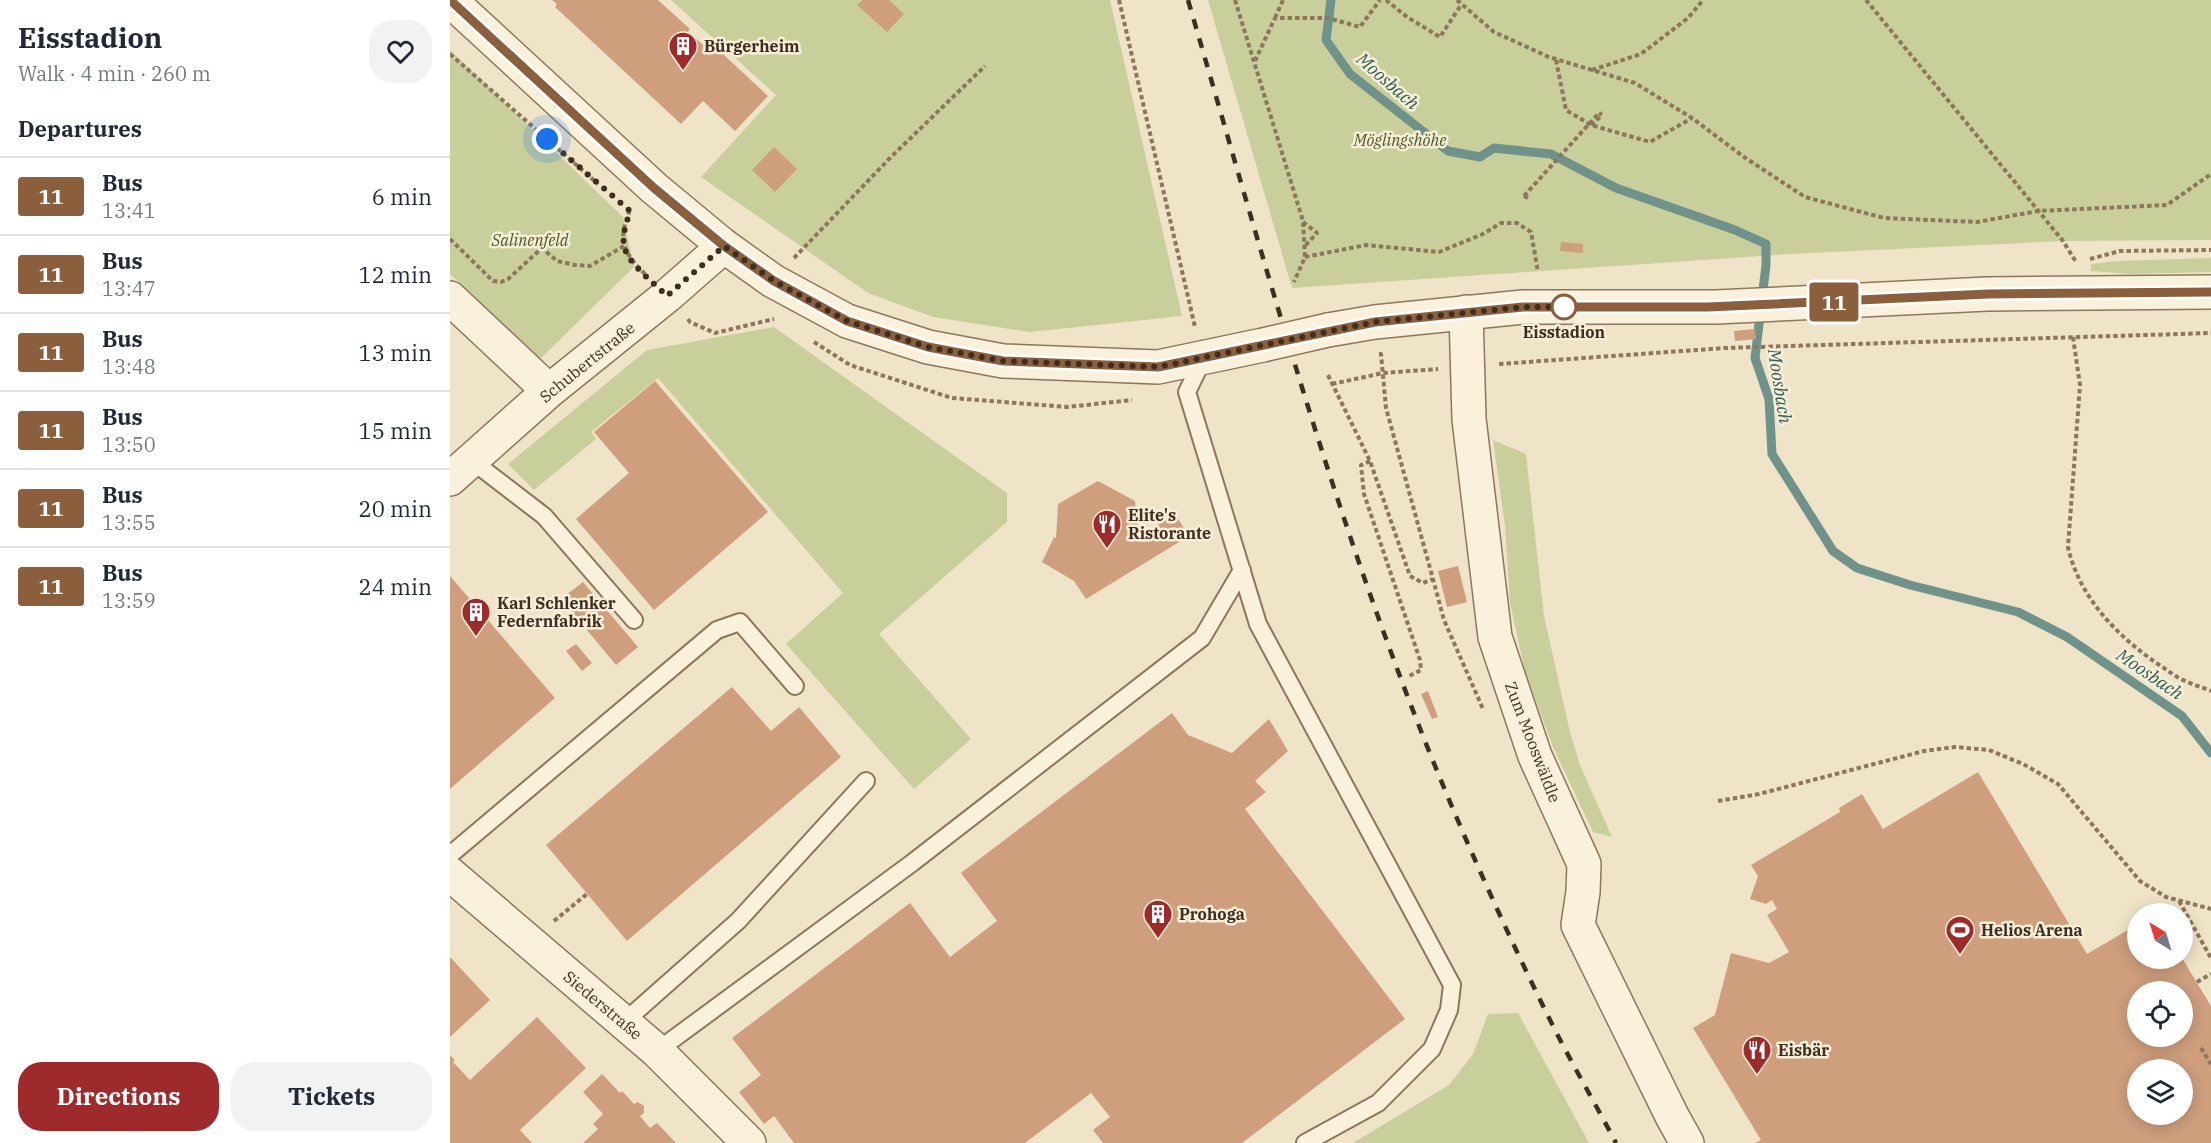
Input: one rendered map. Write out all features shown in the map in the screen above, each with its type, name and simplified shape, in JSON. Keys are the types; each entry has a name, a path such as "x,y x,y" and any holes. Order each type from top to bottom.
{"street":[{"path":"450,0 654,188 724,246 774,281 847,321 928,347 1003,361 1158,367 1199,344 1263,345 1375,322 1523,307 1716,307 1988,294 2211,292"},
{"name":"Schubertstraße","path":"461,470 549,391 667,296 724,246"},
{"path":"450,298 549,391"},
{"name":"Zum Mooswäldle","path":"1466,312 1469,419 1495,637 1535,756 1584,864 1578,925 1687,1143"},
{"name":"Siederstraße","path":"450,874 657,1051 749,1143"}],"lane":[{"path":"1199,344 1187,392 1258,624 1452,985 1449,1010 1432,1049 1378,1103 1305,1143"},
{"path":"461,470 544,516 634,620"},
{"path":"657,1051 912,863 1202,638 1242,570"},
{"path":"450,855 717,630 740,622 795,686"},
{"path":"624,1022 738,921 866,780"}],"path":[{"path":"1119,0 1199,344"},
{"path":"1235,0 1303,222 1305,258 1294,282"},
{"path":"1255,61 1283,0"},
{"path":"1275,18 1328,18 1360,27 1380,0"},
{"path":"1386,0 1407,17 1440,37 1461,5"},
{"path":"1457,0 1494,32 1556,60 1635,83 1692,118 1744,157 1805,197 1884,218 1977,222 2038,211 2167,205 2211,174"},
{"path":"1591,70 1641,54 1688,18 1703,0"},
{"path":"1866,0 2063,241 2076,263 2120,252 2211,250"},
{"path":"450,54 604,188"},
{"path":"1556,60 1566,110 1591,125 1650,142 1692,118"},
{"path":"774,281 890,158 985,66"},
{"path":"1526,197 1599,113 1602,115 1591,125"},
{"path":"621,204 630,211 624,228 624,246 633,262 667,296"},
{"path":"1303,222 1317,233 1305,246"},
{"path":"1305,258 1366,245 1439,252 1483,234 1501,223 1517,223 1531,232 1538,272"},
{"path":"450,239 493,281 501,282 508,279 542,248 556,261 590,266 624,246"},
{"path":"1332,384 1383,373 1725,348 2211,333"},
{"path":"2073,337 2080,385 2068,547 2072,565 2083,588 2100,612 2139,651 2180,679 2211,691"},
{"path":"1328,375 1370,460 1410,576 1423,583 1433,579 1386,408 1381,354"},
{"path":"1370,460 1361,465 1364,494 1420,660 1421,669 1407,677"},
{"path":"1718,801 1760,794 1924,751 1955,747 1989,750 2023,764 2058,784 2140,881 2166,897 2211,909"},
{"path":"528,942 587,894"},
{"path":"2178,900 2211,958"},
{"path":"2197,982 2211,974"},
{"path":"2201,1048 2211,1064"}],"green space":[{"path":"671,0 1110,0 1182,316 1030,332 933,317 868,293 701,177 776,95"},
{"name":"Möglingshöhe","path":"1208,0 2211,0 2211,240 2063,241 1790,254 1292,288"},
{"name":"Salinenfeld","path":"450,50 623,217 634,267 540,359 450,274"},
{"path":"2211,258 2211,272 2131,274 2091,271 2091,264 2117,261"},
{"path":"774,327 1007,493 1007,522 879,634 971,739 914,789 786,644 843,593 658,378 591,432 596,439 534,490 508,464 647,350"},
{"path":"1493,440 1526,454 1544,616 1570,732 1580,765 1612,837 1593,832 1553,747 1525,671 1510,603 1505,526"},
{"path":"1518,1013 1589,1143 1353,1143 1449,1085 1473,1054 1488,1014"}],"building":[{"name":"Bürgerheim","path":"552,0 658,0 690,29 688,31 704,46 709,41 768,96 735,131 703,101 681,124 555,7 557,4"},
{"path":"862,0 889,0 904,14 887,32 857,5"},
{"path":"774,147 797,169 775,192 752,170"},
{"path":"1561,242 1583,244 1583,253 1560,251"},
{"path":"1755,329 1756,339 1735,341 1734,331"},
{"path":"655,381 768,512 654,610 576,519 629,473 594,432"},
{"name":"Elite's Ristorante","path":"1098,481 1135,501 1139,537 1175,514 1189,536 1086,599 1074,581 1042,562 1054,537 1056,538 1058,504"},
{"path":"1458,566 1467,602 1447,607 1438,571"},
{"name":"Karl Schlenker Federnfabrik","path":"450,576 555,698 450,789"},
{"path":"583,582 638,647 616,665 561,599"},
{"path":"576,644 592,663 582,671 566,651"},
{"path":"732,687 771,731 799,707 841,757 627,941 546,845"},
{"path":"1428,691 1438,717 1432,719 1421,694"},
{"name":"Prohoga","path":"1172,713 1188,735 1232,753 1269,719 1288,751 1255,781 1266,792 1245,809 1405,1019 1242,1143 1103,1143 1093,1130 1110,1117 1091,1093 1025,1143 794,1143 774,1116 764,1124 739,1092 761,1075 732,1038 910,903 950,957 997,921 961,873"},
{"name":"Helios Arena","path":"1978,772 2087,954 2127,930 2127,969 2189,969 2211,1006 2211,1143 1755,1143 1761,1140 1693,1028 1715,1015 1731,953 1769,963 1789,952 1767,915 1777,909 1772,900 1766,904 1750,899 1758,876 1751,865 1840,812 1839,808 1862,794 1883,829"},
{"path":"450,957 490,1000 450,1037"},
{"path":"537,1017 586,1068 520,1130 532,1143 450,1143 450,1055 455,1060 453,1062 470,1080"},
{"path":"602,1074 634,1104 638,1102 644,1106 644,1113 640,1116 650,1128 657,1123 676,1143 583,1143 598,1129 593,1124 603,1114 583,1092"}],"waterway":[{"name":"Moosbach","path":"1331,0 1326,40 1350,74 1448,151 1480,157 1494,148 1551,154 1616,188 1735,230 1766,244 1766,265 1755,358 1769,399 1772,454 1833,551 1857,568 1910,585 2018,612 2067,637 2182,716 2211,753"}],"railway":[{"path":"1188,0 1311,416 1412,709 1449,800 1509,935 1560,1039 1616,1143"}],"bus line":[{"name":"11","path":"450,0 654,188 724,246 774,281 847,321 928,347 1003,361 1158,367 1375,322 1523,307 1708,307 1988,294 2211,292"}],"place":[{"name":"Bürgerheim","path":"683,72"},
{"name":"Eisstadion","path":"1564,307"},
{"name":"Elite's Ristorante","path":"1107,550"},
{"name":"Karl Schlenker Federnfabrik","path":"476,638"},
{"name":"Prohoga","path":"1158,940"},
{"name":"Helios Arena","path":"1960,956"},
{"name":"Eisbär","path":"1757,1076"}],"route":[{"path":"547,139 630,211 624,228 624,246 629,257 667,296 724,246 774,281 847,321 928,347 1003,361 1158,367 1375,322 1523,307 1569,307 1564,307"}]}
